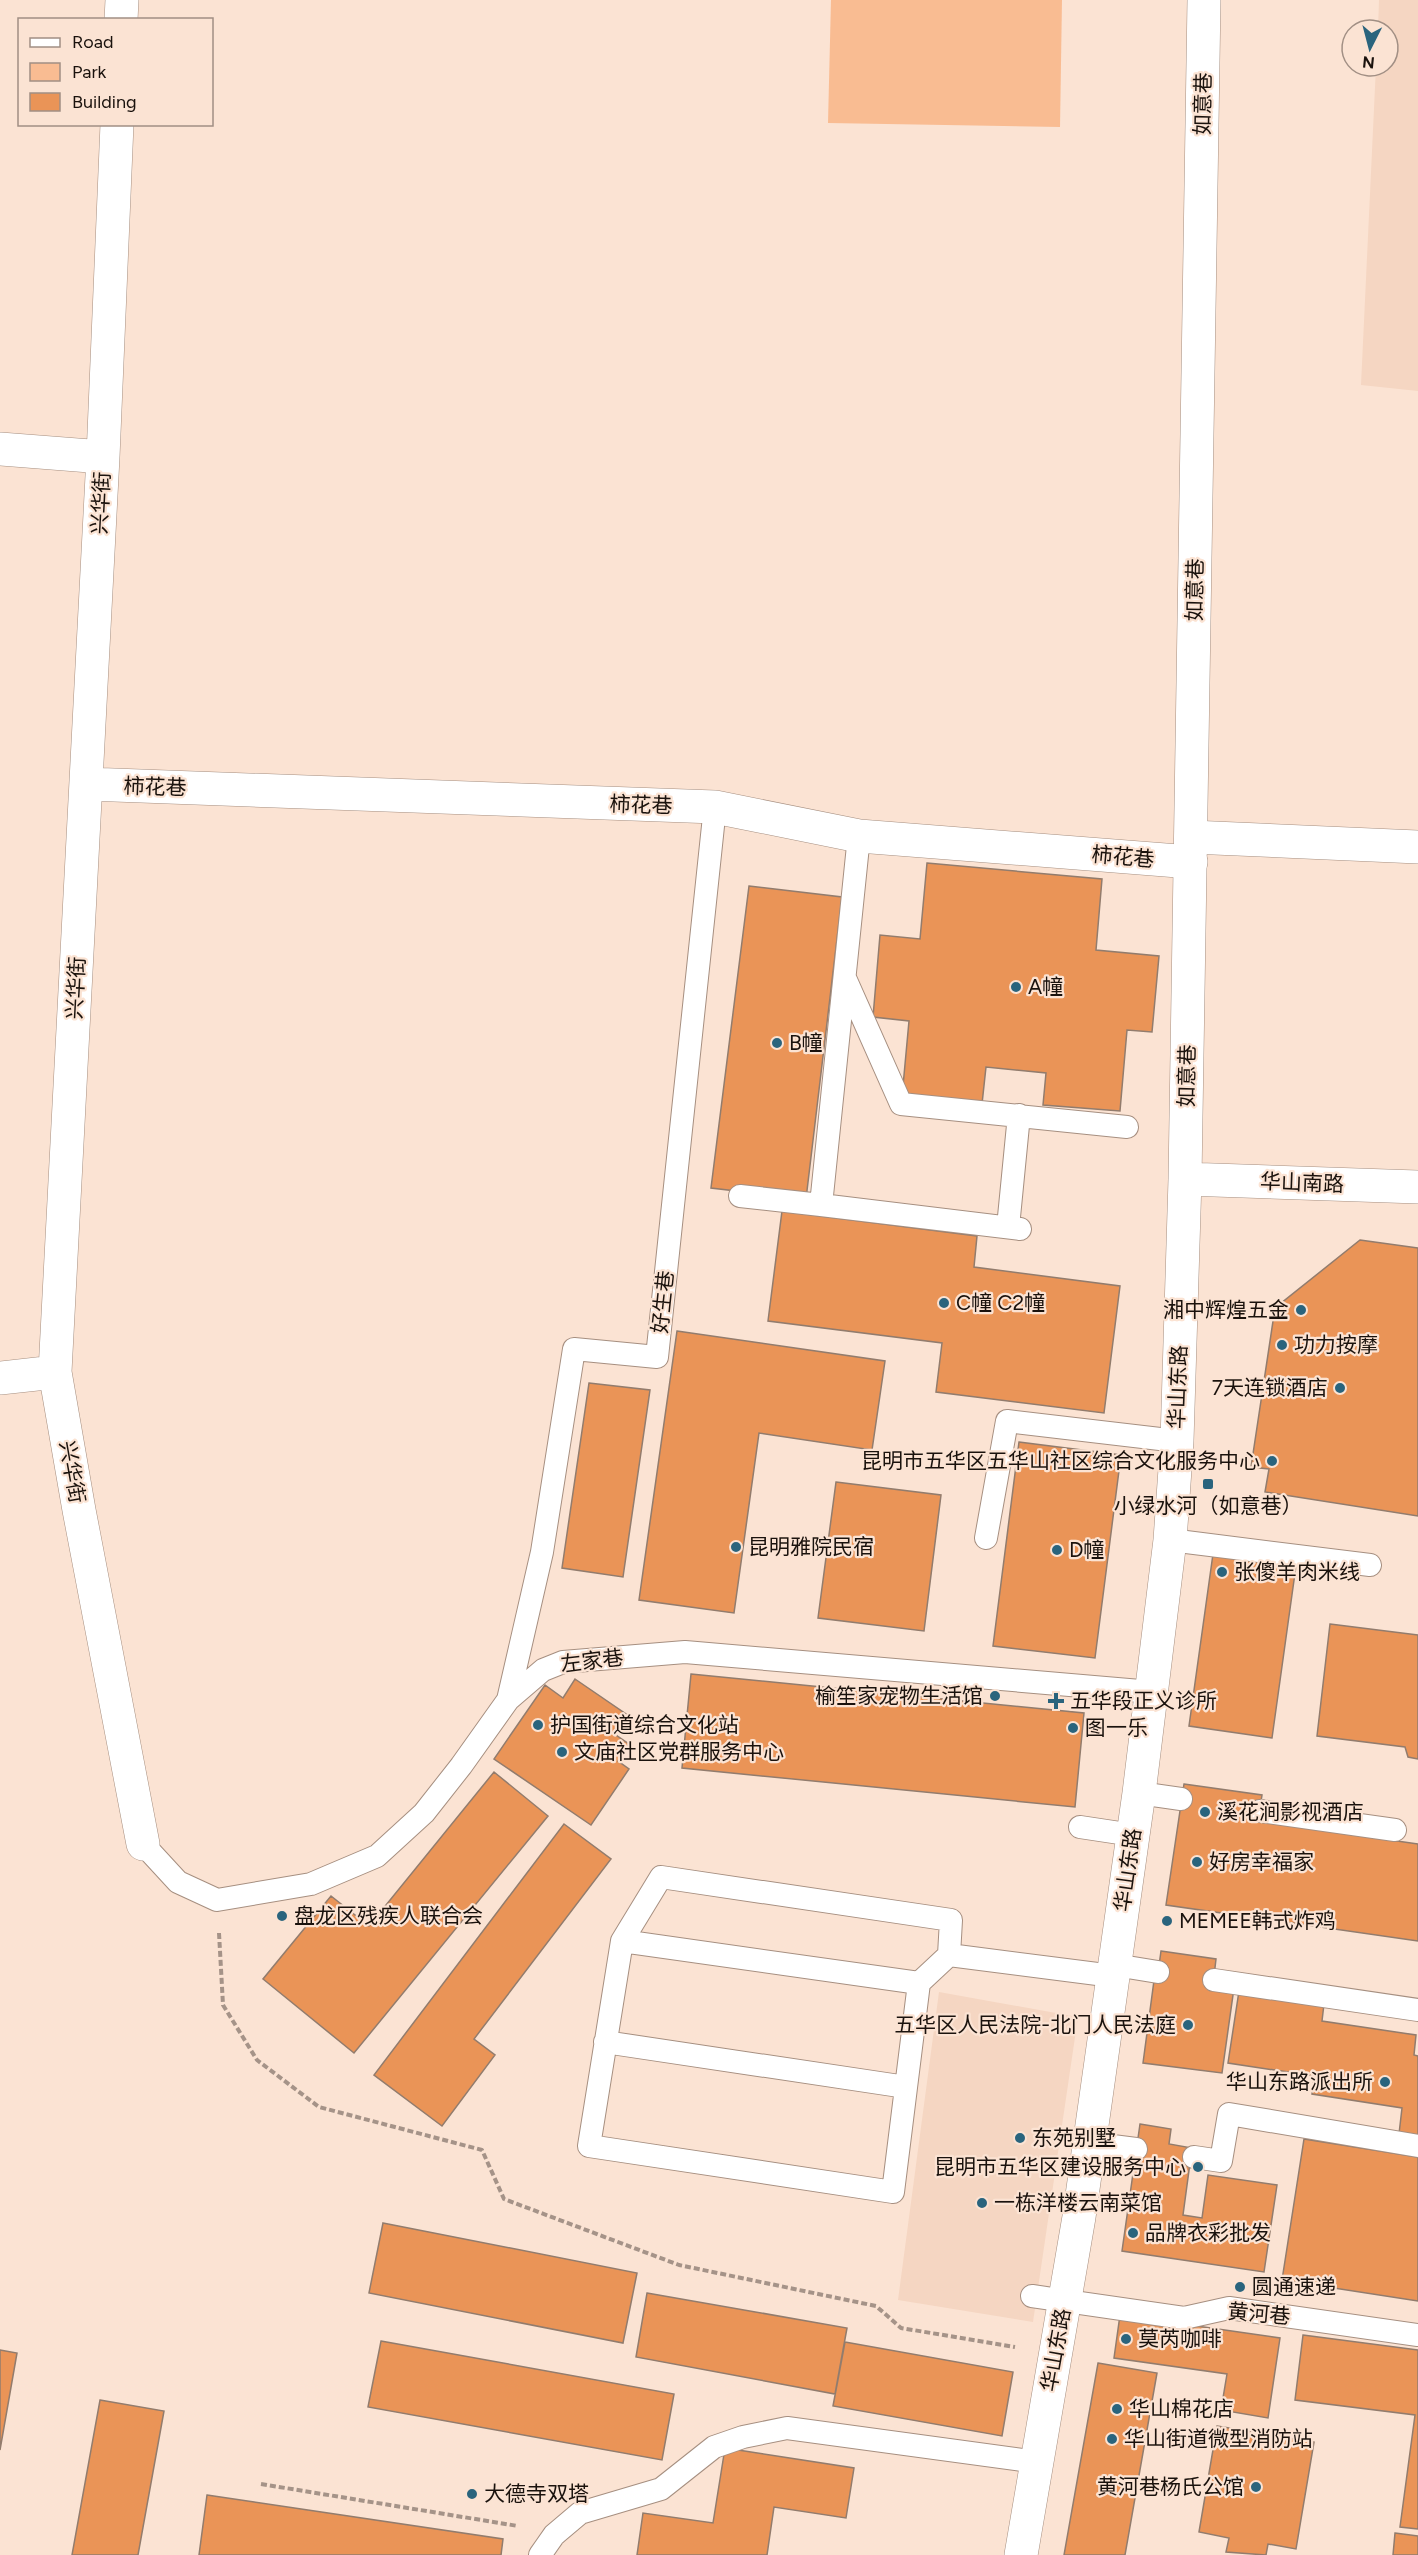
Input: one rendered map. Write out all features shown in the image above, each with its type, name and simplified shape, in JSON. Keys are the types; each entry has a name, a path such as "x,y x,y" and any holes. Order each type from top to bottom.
{"street":[{"path":"121,18 122,0"},
{"name":"如意巷","path":"1185,1179 1204,0"},
{"name":"兴华街","path":"117,126 87,784 55,1372 142,1844"},
{"path":"0,449 103,457"},
{"name":"柿花巷","path":"87,784 715,807 859,836 1191,849 1418,846"},
{"name":"华山南路","path":"1185,1179 1418,1188"},
{"name":"华山东路","path":"1021,2555 1065,2301 1089,2143 1152,1692 1170,1540 1177,1440 1185,1179"},
{"path":"0,1378 55,1372"}],"lane":[{"name":"好生巷","path":"508,1700 542,1551 574,1349 657,1357 715,807"},
{"path":"821,1205 859,836"},
{"path":"844,976 901,1104 1127,1126"},
{"path":"740,1196 1014,1228 1019,1115"},
{"path":"986,1538 1007,1421 1177,1440"},
{"path":"1170,1540 1370,1565"},
{"name":"左家巷","path":"217,1900 311,1884 376,1856 424,1813 508,1700 543,1670 563,1662 685,1652 1152,1692"},
{"path":"1139,1793 1181,1799"},
{"path":"1260,1811 1395,1830"},
{"path":"1080,1827 1133,1835"},
{"path":"142,1844 178,1882 217,1900"},
{"path":"661,1877 951,1920 949,1955 919,1983 893,2192 589,2146 622,1941 661,1877"},
{"path":"622,1941 919,1983"},
{"path":"949,1955 1158,1972"},
{"path":"1214,1980 1418,2010"},
{"path":"605,2042 906,2087"},
{"path":"1194,2157 1221,2162 1229,2114 1418,2146"},
{"path":"1089,2143 1136,2149"},
{"name":"黄河巷","path":"1032,2296 1184,2318 1229,2308 1418,2335"},
{"path":"540,2555 554,2535 580,2513 661,2489 714,2447 743,2437 787,2428 1037,2462"}],"path":[{"path":"217,1900 223,2004 257,2060 319,2107 482,2150 504,2199 679,2265 876,2306 901,2328 1017,2347"},
{"path":"261,2484 522,2526 554,2535"}],"shaded area":[{"path":"1379,0 1418,0 1418,391 1361,385 1375,78 1400,78 1400,18 1378,18"},
{"path":"939,1992 1078,2017 1033,2322 898,2300"}],"green space":[{"path":"831,0 1062,0 1060,127 828,123"}],"building":[{"name":"A幢","path":"927,863 1102,879 1096,950 1159,956 1152,1032 1127,1030 1120,1111 1043,1105 1046,1073 986,1067 982,1104 902,1097 909,1021 873,1017 880,935 920,939"},
{"name":"B幢","path":"749,886 842,897 806,1199 711,1188"},
{"name":"C幢 C2幢","path":"782,1211 977,1236 974,1267 1120,1286 1104,1413 936,1392 942,1343 768,1321"},
{"name":"7天连锁酒店","path":"1360,1240 1418,1248 1418,1516 1265,1492 1269,1469 1251,1467 1275,1308"},
{"path":"677,1331 885,1361 872,1450 759,1433 734,1613 639,1600"},
{"path":"589,1383 650,1390 623,1577 562,1568"},
{"name":"D幢","path":"1019,1442 1121,1455 1095,1658 993,1646"},
{"path":"836,1482 941,1495 924,1631 818,1618"},
{"path":"1213,1554 1296,1566 1272,1738 1189,1726"},
{"path":"1330,1624 1418,1635 1418,1759 1408,1757 1405,1747 1317,1736"},
{"path":"691,1674 1084,1713 1075,1807 682,1768"},
{"name":"文庙社区党群服务中心","path":"575,1679 626,1714 613,1733 629,1744 618,1761 629,1769 591,1825 494,1759 545,1685 563,1698"},
{"path":"494,1772 548,1816 354,2053 263,1979 331,1896 369,1926"},
{"path":"1184,1784 1262,1795 1258,1821 1418,1844 1418,1941 1166,1905"},
{"path":"564,1824 611,1859 474,2039 495,2055 442,2126 374,2075"},
{"name":"五华区人民法院-北门人民法庭","path":"1161,1951 1216,1959 1213,1985 1234,1988 1222,2073 1143,2063 1155,1973 1158,1973"},
{"path":"1239,1991 1324,2004 1322,2021 1416,2035 1414,2055 1418,2056 1418,2137 1399,2134 1402,2108 1312,2094 1314,2076 1228,2063"},
{"path":"1140,2124 1171,2129 1169,2144 1192,2148 1183,2215 1202,2218 1208,2175 1277,2185 1264,2272 1122,2251"},
{"path":"1304,2139 1418,2157 1418,2301 1282,2280"},
{"path":"383,2223 637,2273 623,2343 369,2293"},
{"path":"647,2293 847,2328 835,2394 636,2357"},
{"path":"1120,2315 1280,2338 1268,2418 1221,2410 1227,2374 1114,2358"},
{"path":"1303,2335 1418,2350 1418,2529 1400,2527 1415,2415 1295,2400"},
{"path":"381,2341 674,2394 662,2460 368,2407"},
{"path":"845,2342 1013,2372 1002,2436 833,2406"},
{"path":"0,2350 17,2353 0,2450"},
{"path":"1098,2363 1157,2373 1125,2555 1064,2555"},
{"path":"100,2400 164,2411 138,2555 72,2555"},
{"name":"黄河巷杨氏公馆","path":"1217,2426 1314,2442 1296,2549 1268,2544 1266,2555 1226,2552 1229,2538 1199,2532"},
{"path":"725,2448 854,2468 846,2518 774,2507 767,2555 637,2555 643,2513 713,2523"},
{"path":"207,2495 503,2539 501,2555 199,2555"},
{"path":"1395,2533 1418,2536 1418,2555 1393,2555"}],"place":[{"name":"A幢","path":"1016,987"},
{"name":"B幢","path":"777,1043"},
{"name":"C幢 C2幢","path":"944,1303"},
{"name":"湘中辉煌五金","path":"1301,1310"},
{"name":"功力按摩","path":"1282,1345"},
{"name":"7天连锁酒店","path":"1340,1388"},
{"name":"昆明市五华区五华山社区综合文化服务中心","path":"1272,1461"},
{"name":"小绿水河（如意巷）","path":"1208,1484"},
{"name":"昆明雅院民宿","path":"736,1547"},
{"name":"D幢","path":"1057,1550"},
{"name":"张傻羊肉米线","path":"1222,1572"},
{"name":"榆笙家宠物生活馆","path":"995,1696"},
{"name":"五华段正义诊所","path":"1056,1701"},
{"name":"护国街道综合文化站","path":"538,1725"},
{"name":"图一乐","path":"1073,1728"},
{"name":"文庙社区党群服务中心","path":"562,1752"},
{"name":"溪花涧影视酒店","path":"1205,1812"},
{"name":"好房幸福家","path":"1197,1862"},
{"name":"盘龙区残疾人联合会","path":"282,1916"},
{"name":"MEMEE韩式炸鸡","path":"1167,1921"},
{"name":"五华区人民法院-北门人民法庭","path":"1188,2025"},
{"name":"华山东路派出所","path":"1385,2082"},
{"name":"东苑别墅","path":"1020,2138"},
{"name":"昆明市五华区建设服务中心","path":"1198,2167"},
{"name":"一栋洋楼云南菜馆","path":"982,2203"},
{"name":"品牌衣彩批发","path":"1133,2233"},
{"name":"圆通速递","path":"1240,2287"},
{"name":"莫芮咖啡","path":"1126,2339"},
{"name":"华山棉花店","path":"1117,2409"},
{"name":"华山街道微型消防站","path":"1112,2439"},
{"name":"黄河巷杨氏公馆","path":"1256,2487"},
{"name":"大德寺双塔","path":"472,2494"}]}
